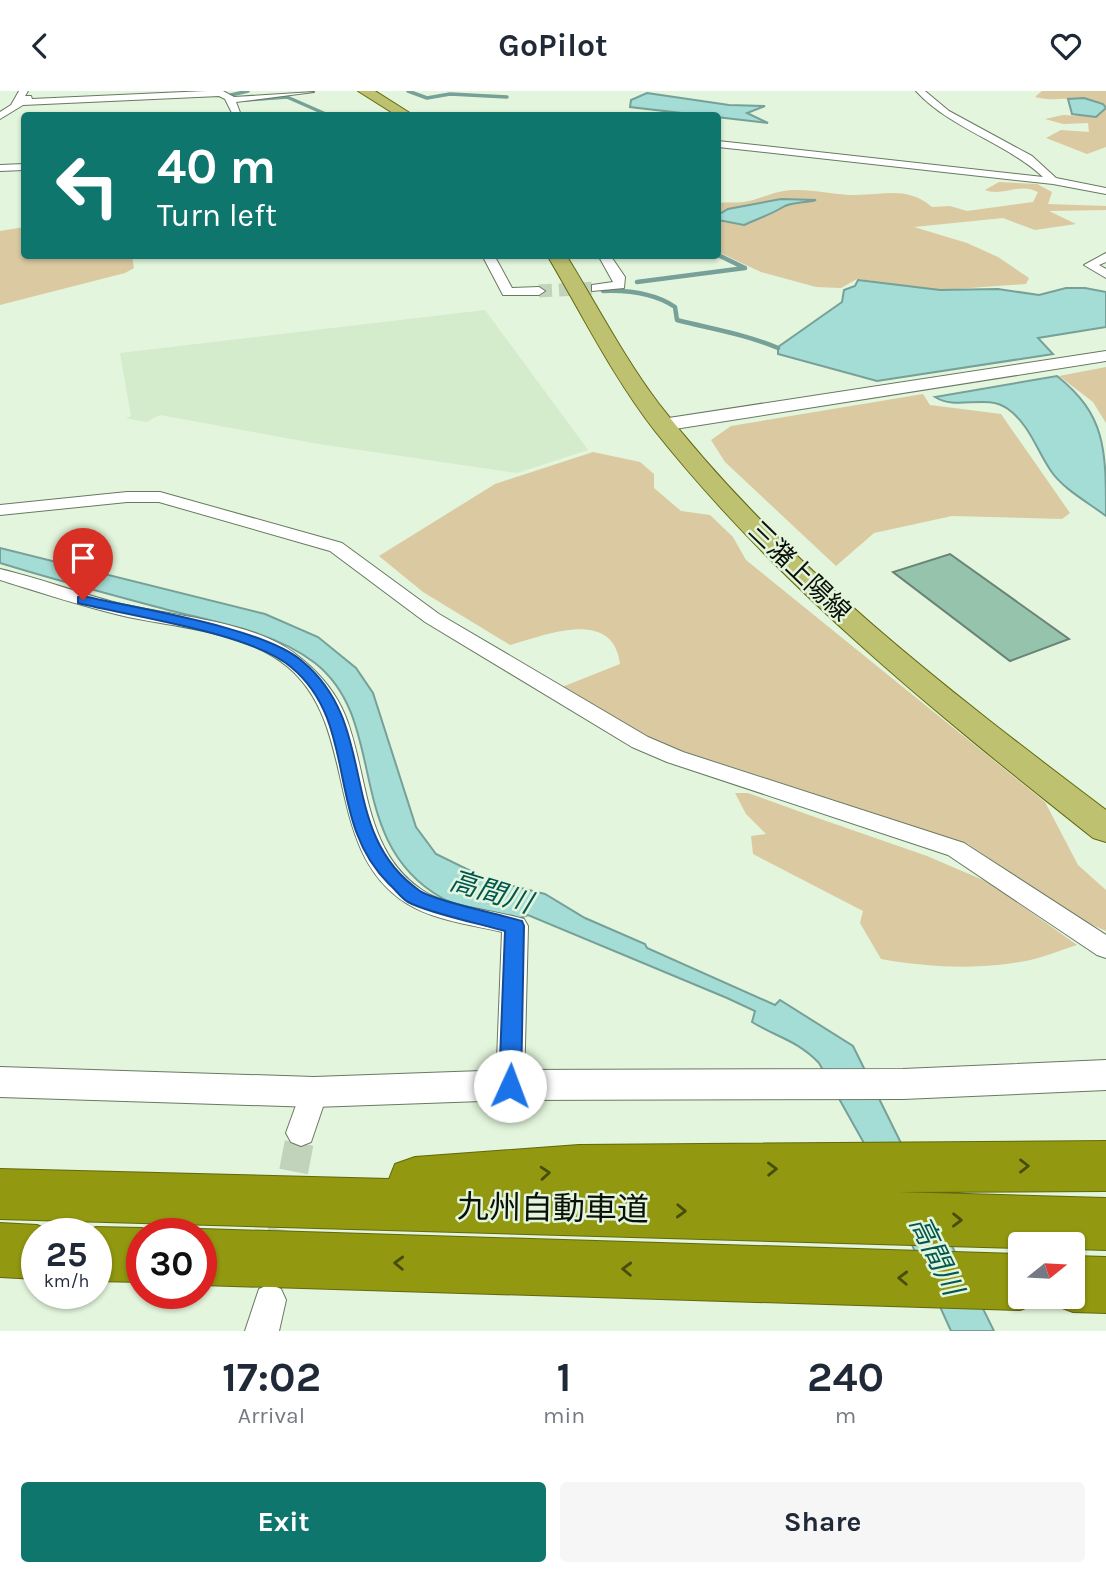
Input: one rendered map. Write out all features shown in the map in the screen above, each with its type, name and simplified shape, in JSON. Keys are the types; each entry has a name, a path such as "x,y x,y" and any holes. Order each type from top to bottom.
{"highway":[{"path":"23,1195 379,1185 579,1170 1106,1166"},
{"name":"九州自動車道","path":"23,1195 1106,1224"},
{"path":"0,1250 21,1251"},
{"name":"九州自動車道","path":"217,1257 1008,1282"},
{"path":"1085,1284 1106,1285"}],"main road":[{"path":"365,91 401,112"},
{"name":"三潴上陽線","path":"558,259 622,369 662,425 717,489 784,559 861,631 962,718 1106,829"}],"street":[{"path":"24,91 15,103 199,92 226,95 232,101 236,112"},
{"path":"0,116 22,103 34,91"},
{"path":"920,91 946,113 1028,158 1053,181"},
{"path":"232,101 310,92"},
{"path":"721,144 1053,181 1106,191"},
{"path":"0,168 21,167"},
{"path":"1106,257 1090,265 1106,274"},
{"path":"490,259 508,292 539,291"},
{"path":"597,288 620,285 619,277 607,259"},
{"path":"662,425 1106,356"},
{"path":"0,510 127,497 160,497 336,547 432,618 640,743 675,757 956,849 1106,947"},
{"path":"0,574 83,600 249,639 295,662 323,689 340,726 358,820 379,863 415,897 515,926 510,1086"},
{"path":"0,1082 314,1092 510,1086 903,1084 1106,1075"},
{"path":"301,1133 314,1092"},
{"path":"262,1331 270,1300"}],"shaded area":[{"path":"1042,91 1106,91 1106,107 1089,100 1035,97"},
{"path":"1106,107 1106,147 1087,154 1046,138 1061,130 1089,132 1088,123 1063,124 1045,119 1063,115 1097,117"},
{"path":"999,182 1037,184 1052,192 1048,204 1106,206 1106,210 1049,211 1076,224 1035,230 1003,218 914,227 967,243 998,257 1029,278 1026,284 942,290 857,279 841,288 816,287 761,272 721,253 721,203 744,202 791,190 848,195 896,193 914,196 932,207 950,206 967,211 1033,202 1038,192 1024,188 998,192 985,190"},
{"path":"21,228 21,259 132,259 134,268 125,273 0,305 0,231"},
{"path":"485,310 588,450 517,473 319,444 160,415 146,422 126,418 131,416 120,353"},
{"path":"1106,367 1106,423 1093,402 1059,376"},
{"path":"923,394 930,405 1001,414 1070,513 1062,519 952,516 874,533 836,566 725,462 711,440 731,426"},
{"path":"593,452 640,462 654,474 654,488 681,511 710,515 733,537 746,560 1045,802 1078,865 1106,890 1106,931 1079,919 968,844 658,743 562,687 620,664 615,646 605,636 592,630 576,629 510,645 423,592 379,556 495,484"},
{"path":"735,793 748,793 927,856 990,883 1077,945 1027,961 986,966 933,966 881,959 860,923 863,911 753,854 751,836 766,834 746,814"}],"water":[{"path":"647,93 729,105 765,106 747,113 768,123 721,118 721,112 673,112 630,107 631,100"},
{"path":"1084,98 1103,104 1106,108 1096,117 1072,114 1068,99"},
{"path":"781,199 816,200 786,205 744,225 721,221 721,213 728,209"},
{"path":"858,280 940,290 998,289 1039,295 1066,288 1085,288 1106,292 1106,327 1038,338 1053,354 877,381 778,354 778,347 842,302 844,290 855,286"},
{"path":"1057,376 1085,405 1100,435 1105,471 1106,516 1056,478 1028,430 1008,409 990,402 953,403 935,397"},
{"name":"高間川","path":"0,548 265,614 318,637 356,668 373,693 416,827 436,854 489,880 545,894 585,918 645,944 647,948 775,1005 780,1000 853,1046 994,1331 951,1331 874,1161 819,1063 794,1044 752,1022 755,1011 528,915 518,919 450,902 411,874 391,846 378,814 352,717 338,688 315,663 265,636 0,563"}],"building":[{"path":"950,554 1069,639 1010,661 893,572"}],"waterway":[{"path":"231,95 248,91"},
{"path":"408,91 427,98 450,94 507,97"},
{"path":"246,100 287,97 321,112"},
{"path":"637,282 745,268 721,256"},
{"path":"603,291 650,296 675,307 677,320 741,335 778,348"}],"tunnel":[{"path":"539,291 597,288"},
{"path":"277,1258 301,1133"}],"route":[{"path":"83,600 249,639 295,662 323,689 340,726 358,820 379,863 415,897 515,926 510,1086"}]}
